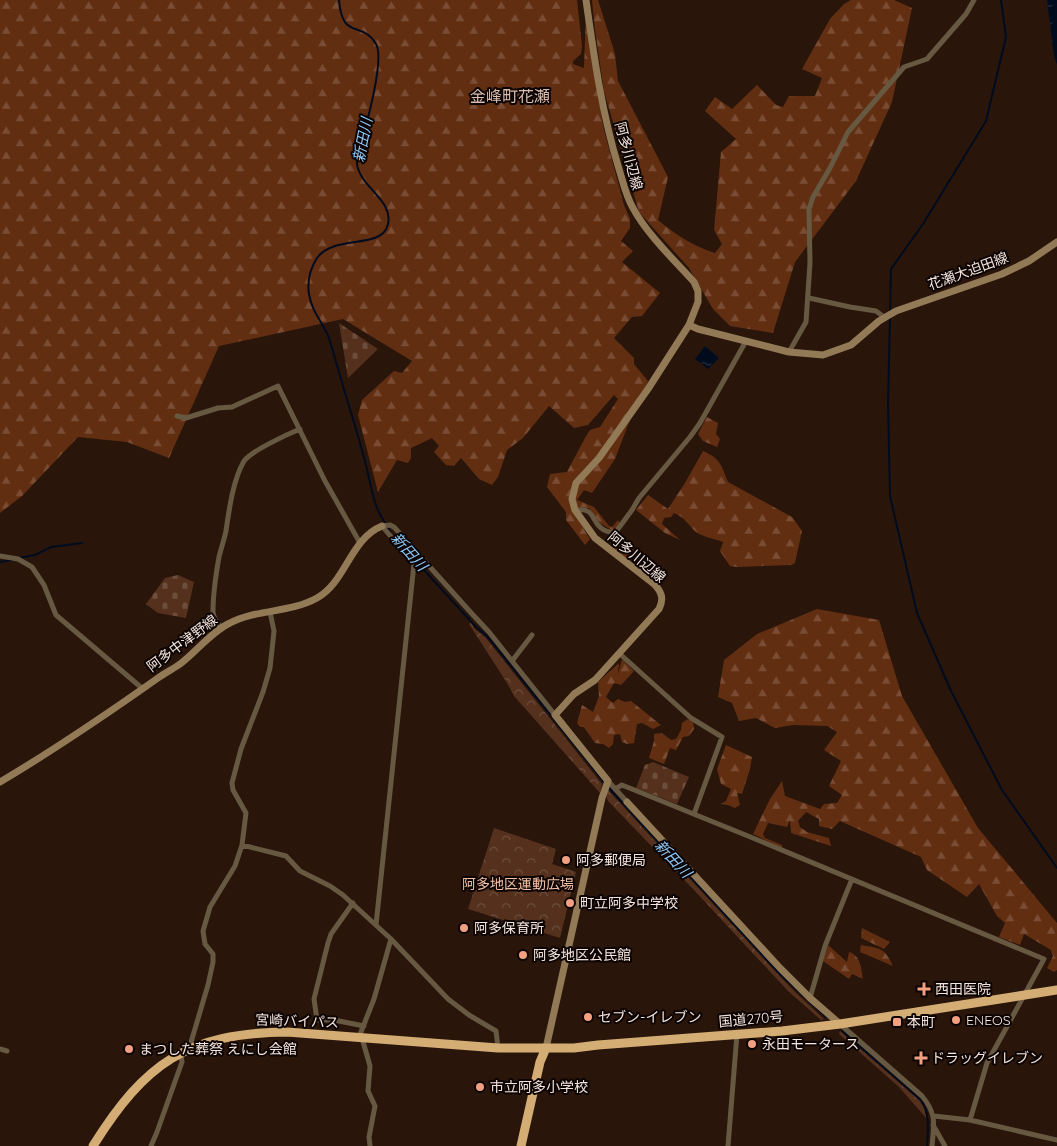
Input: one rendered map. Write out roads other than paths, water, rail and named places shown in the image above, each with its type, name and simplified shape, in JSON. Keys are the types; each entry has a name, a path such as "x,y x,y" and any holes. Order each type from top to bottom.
{"highway":[{"name":"国道270号","path":"546,1048 574,1048 598,1044 840,1024 1057,990"},
{"name":"宮崎バイパス","path":"93,1146 129,1094 148,1076 185,1051 232,1035 288,1032 498,1048 546,1048"},
{"path":"521,1146 538,1070 546,1048"}],"main road":[{"name":"阿多川辺線","path":"555,715 574,694 595,680 620,654 658,609 662,601 662,596 654,584 595,538 575,510 572,499 576,483 599,458 648,389 689,325 698,302 698,291 694,282 648,230 628,200 614,154 604,108 593,52 586,0"},
{"name":"花瀬大迫田線","path":"689,325 698,329 789,352 830,354 851,345 884,317 905,307 1002,274 1029,261 1057,242"},
{"name":"阿多中津野線","path":"0,782 180,664 221,628 246,616 308,602 324,593 360,544 371,532 385,526"},
{"path":"546,1048 607,784 555,715"},
{"path":"627,802 810,998 840,1024"}],"street":[{"path":"789,352 806,322 809,298 809,209 813,197 848,132 904,67 927,59 966,14 974,0"},
{"path":"809,298 876,311 884,317"},
{"path":"575,510 587,510 602,529 615,533 639,498 700,423 746,341"},
{"path":"177,416 186,418 218,408 232,407 278,386 360,544"},
{"path":"221,628 212,612 219,558 226,532 228,508 239,472 247,458 275,440 300,428"},
{"path":"385,526 394,527 489,632 555,715"},
{"path":"376,925 414,564 385,526"},
{"path":"0,556 18,559 32,567 44,584 56,614 143,689"},
{"path":"150,1146 158,1132 208,985 213,954 205,944 203,931 210,907 235,866 242,845 246,813 233,790 232,783 241,749 270,668 274,631 270,612"},
{"path":"512,661 532,635"},
{"path":"620,654 691,718 722,737 694,814"},
{"path":"607,784 615,789 627,802"},
{"path":"615,789 622,785 1044,959 987,1063 970,1120"},
{"path":"242,845 286,856 300,871 330,886 353,903 453,1003 469,1016 496,1031 498,1048"},
{"path":"810,998 825,946 852,879"},
{"path":"353,903 331,934 314,999 318,1020 334,1020 364,1026"},
{"path":"370,1146 369,1137 375,1106 368,1091 370,1066 361,1038 391,939"},
{"path":"840,1024 929,1104 934,1116 932,1146"},
{"path":"728,1146 737,1034"},
{"path":"0,1049 7,1051"},
{"path":"934,1116 970,1120 1057,1140"},
{"path":"934,1125 945,1146"}],"water":[{"path":"1047,0 1057,0 1057,65 1054,56"},
{"path":"705,346 719,358 708,369 695,359"}],"waterway":[{"name":"新田川","path":"339,0 344,21 348,26 371,37 376,44 378,53 376,82 357,158 361,176 385,207 388,215 388,224 384,232 377,237 335,246 325,251 317,258 313,266 308,289 310,301 329,338 376,506 390,532"},
{"path":"890,312 891,269 923,224 986,121 1006,37 1001,0"},
{"path":"890,317 888,403 890,496 917,613 951,691 1002,790 1057,868"},
{"name":"新田川","path":"395,538 476,627 487,636 605,783"},
{"path":"19,558 35,555 51,547 82,543"},
{"path":"0,562 12,560"},
{"name":"新田川","path":"608,787 780,974 826,1017"},
{"name":"新田川","path":"842,1031 922,1101 927,1117 927,1146"}],"place":[{"name":"阿多郵便局","path":"566,860"},
{"name":"町立阿多中学校","path":"570,903"},
{"name":"阿多保育所","path":"464,928"},
{"name":"阿多地区公民館","path":"523,955"},
{"name":"西田医院","path":"924,989"},
{"name":"セブン-イレブン","path":"588,1017"},
{"name":"ENEOS","path":"956,1020"},
{"name":"本町","path":"897,1022"},
{"name":"永田モータース","path":"752,1044"},
{"name":"まつした葬祭 えにし会館","path":"129,1049"},
{"name":"ドラッグイレブン","path":"921,1058"},
{"name":"市立阿多小学校","path":"480,1087"}],"district":[{"name":"金峰町花瀬","path":"510,96"}],"park label":[{"name":"阿多地区運動広場","path":"518,884"}]}
